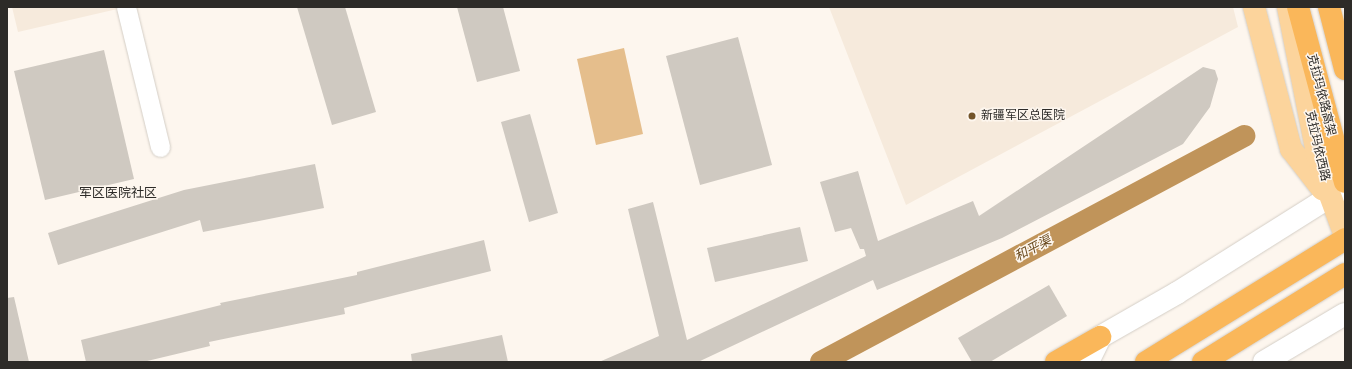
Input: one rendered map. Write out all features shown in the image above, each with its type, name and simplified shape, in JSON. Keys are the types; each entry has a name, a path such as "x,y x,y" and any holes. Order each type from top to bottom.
{"highway":[{"name":"克拉玛依路高架","path":"1298,7 1345,182"},
{"path":"1329,7 1345,69"},
{"path":"1146,362 1345,238"},
{"path":"1203,362 1345,274"},
{"path":"1056,362 1100,337"}],"main road":[{"path":"1088,362 1100,337 1177,292 1337,192 1291,149 1254,7"},
{"name":"克拉玛依西路","path":"1288,7 1320,168 1337,192 1345,238"},
{"path":"1264,362 1345,314"}],"street":[{"path":"126,7 160,147"}],"shaded area":[{"path":"12,7 126,7 18,32"},
{"name":"新疆军区总医院","path":"829,7 1233,7 1238,27 906,205"},
{"path":"624,48 643,134 596,145 577,59"}],"building":[{"path":"297,7 345,7 376,112 332,125"},
{"path":"457,7 503,7 520,71 477,82"},
{"path":"738,37 772,165 700,185 666,56"},
{"path":"104,50 134,179 45,200 14,71"},
{"path":"1203,67 1215,70 1218,79 1210,107 1183,144 1002,238 877,290 873,280 698,362 599,362 659,336 628,209 653,202 687,340 866,256 864,249 860,249 851,228 835,232 820,182 858,171 878,241 973,201 979,216"},
{"path":"530,114 558,213 529,222 501,122"},
{"path":"315,164 324,208 203,232 200,220 58,265 48,233 184,190"},
{"path":"800,227 808,261 715,282 707,248"},
{"path":"484,240 491,271 344,308 345,314 209,342 210,346 143,362 86,362 81,340 221,305 220,303 357,275 357,272"},
{"path":"1049,285 1067,316 990,362 972,362 958,338"},
{"path":"14,297 29,362 7,362 7,298"},
{"path":"502,335 508,362 412,362 411,354"}],"waterway":[{"name":"和平渠","path":"821,362 1245,136"}],"place":[{"name":"新疆军区总医院","path":"972,116"}],"district":[{"name":"军区医院社区","path":"118,193"}]}
